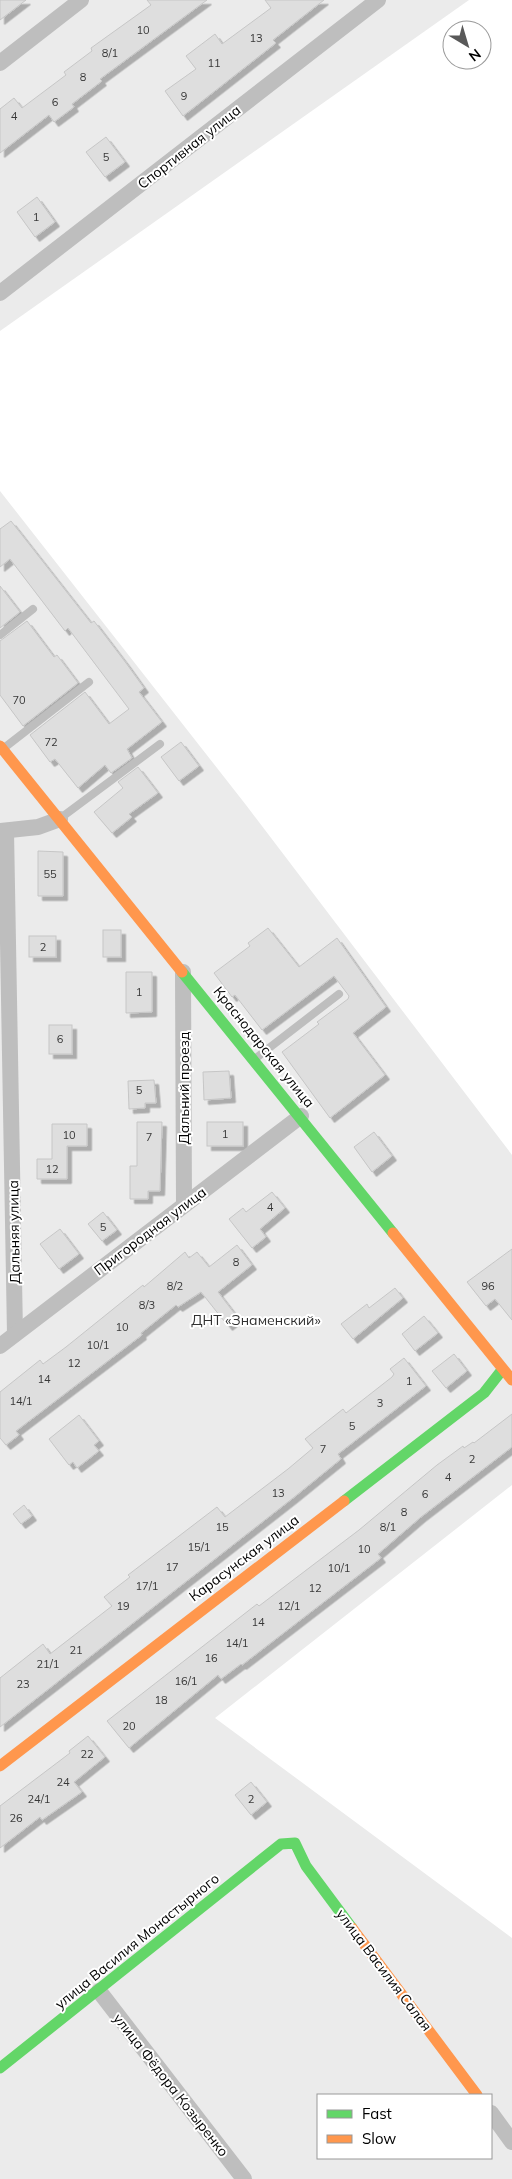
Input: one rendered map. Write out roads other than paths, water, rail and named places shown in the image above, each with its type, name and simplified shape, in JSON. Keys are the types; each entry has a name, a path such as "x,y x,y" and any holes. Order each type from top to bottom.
{"street":[{"path":"0,63 81,0"},
{"name":"Спортивная улица","path":"0,293 378,0"},
{"name":"Краснодарская улица","path":"1,747 301,1116 502,1370 512,1380"},
{"path":"3,831 38,827 60,818"},
{"name":"Дальняя улица","path":"3,831 16,1334"},
{"name":"Дальний проезд","path":"183,972 184,1205"},
{"name":"Пригородная улица","path":"0,1346 301,1116"},
{"name":"Карасунская улица","path":"0,1766 484,1393 502,1370"},
{"name":"улица Василия Монастырного","path":"0,2068 99,1992 281,1844 295,1843"},
{"name":"улица Василия Салая","path":"295,1843 306,1866 476,2094"},
{"name":"улица Фёдора Козыренко","path":"99,1992 244,2179"},
{"path":"492,2114 512,2142"}],"lane":[{"path":"0,635 33,609"},
{"path":"1,747 89,682"},
{"path":"60,818 160,744"},
{"path":"254,1059 339,994"}],"park label":[{"name":"ДНТ «Знаменский»","path":"256,1320"}]}
